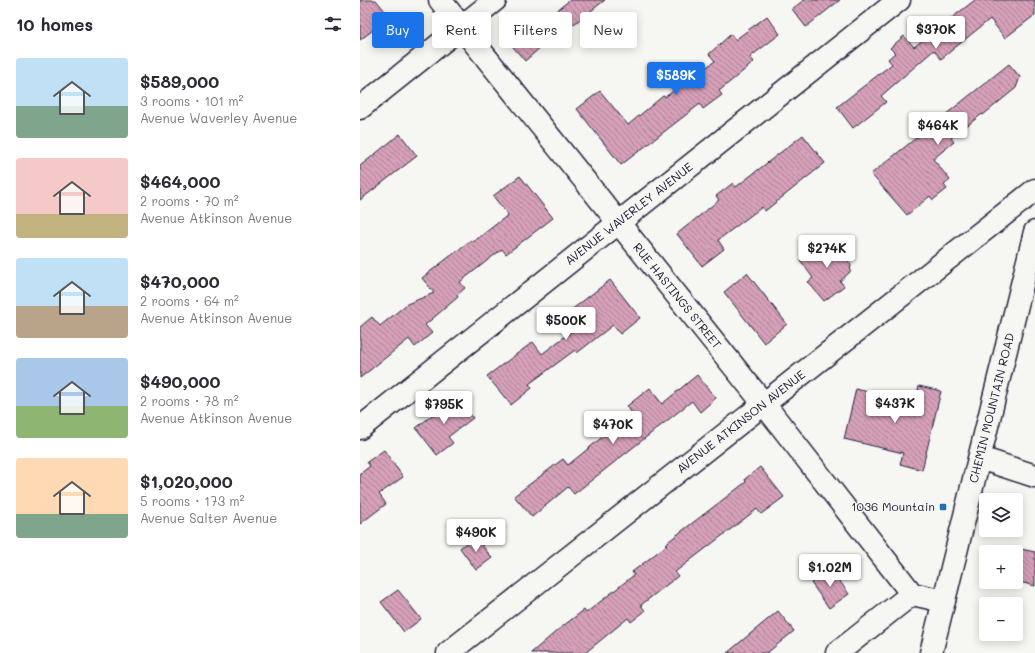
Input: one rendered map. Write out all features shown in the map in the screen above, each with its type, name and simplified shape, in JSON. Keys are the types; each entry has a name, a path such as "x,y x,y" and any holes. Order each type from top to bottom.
{"street":[{"name":"RUE HASTINGS STREET","path":"440,0 450,12"},
{"path":"480,12 495,0"},
{"name":"AVENUE WAVERLEY AVENUE","path":"360,428 899,0"},
{"path":"360,108 435,48"},
{"name":"RUE HASTINGS STREET","path":"480,48 764,404 912,594"},
{"name":"AVENUE ATKINSON AVENUE","path":"448,653 1035,190"},
{"name":"CHEMIN MOUNTAIN ROAD","path":"931,653 1035,232"},
{"path":"980,458 1035,476"},
{"path":"837,653 912,594 944,601"}],"building":[{"path":"360,0 376,0 386,12 372,12 372,31 360,40"},
{"path":"570,0 605,0 590,12 580,12 580,19 572,26 572,12 555,12"},
{"path":"804,0 840,0 806,27 792,9"},
{"path":"975,0 1035,0 1035,15 1005,38 990,19 941,59 934,50 881,96 886,102 853,128 837,107 892,64 888,59 895,53 890,48 904,36 914,47"},
{"path":"767,16 780,34 750,57 754,62 719,91 722,95 703,109 700,104 621,165 577,109 600,91 628,125 663,96 665,97 715,61 709,54 731,34 735,40"},
{"path":"514,48 540,48 525,61"},
{"path":"1009,64 1020,77 1016,88 983,115 982,114 951,138 954,142 933,159 950,180 944,185 947,189 933,200 930,196 907,215 871,174"},
{"path":"400,134 417,156 360,200 360,166"},
{"path":"803,135 825,163 765,211 762,207 718,240 724,249 702,266 677,234 719,200 716,196 733,183 736,187"},
{"path":"520,176 553,218 506,254 502,249 460,282 465,288 457,295 458,297 425,325 432,333 415,347 409,339 360,378 360,327 372,317 380,326 407,304 434,293 422,278 471,240 473,242 508,215 493,196"},
{"path":"829,237 851,265 850,272 840,281 844,286 824,301 808,282 813,278 800,260"},
{"path":"747,273 787,324 764,343 724,292"},
{"path":"610,280 640,318 620,334 613,325 577,353 575,350 529,384 532,388 511,405 487,376 533,342 542,354 572,331 561,318"},
{"path":"697,375 716,398 700,412 692,401 574,494 568,487 532,517 514,496 563,459 568,465 632,413 627,406 650,388 662,404"},
{"path":"919,386 941,391 922,470 900,464 903,453 844,439 856,389 915,403"},
{"path":"456,396 473,418 448,437 453,443 437,455 416,428"},
{"path":"384,450 403,477 379,494 386,504 360,524 360,474 370,466 367,462"},
{"path":"760,467 784,497 761,514 757,509 675,572 678,576 641,605 645,611 631,622 628,618 585,653 531,653 584,610 586,613 634,575 632,572 667,545 665,544 746,482 745,479"},
{"path":"475,536 492,558 476,570 460,548"},
{"path":"1023,549 1035,552 1035,586 1023,583"},
{"path":"830,568 849,594 829,608 811,583"},
{"path":"398,590 421,619 404,632 381,602"},
{"path":"778,611 794,631 767,653 727,653"}],"place":[{"name":"1036 Mountain","path":"943,507"}]}
